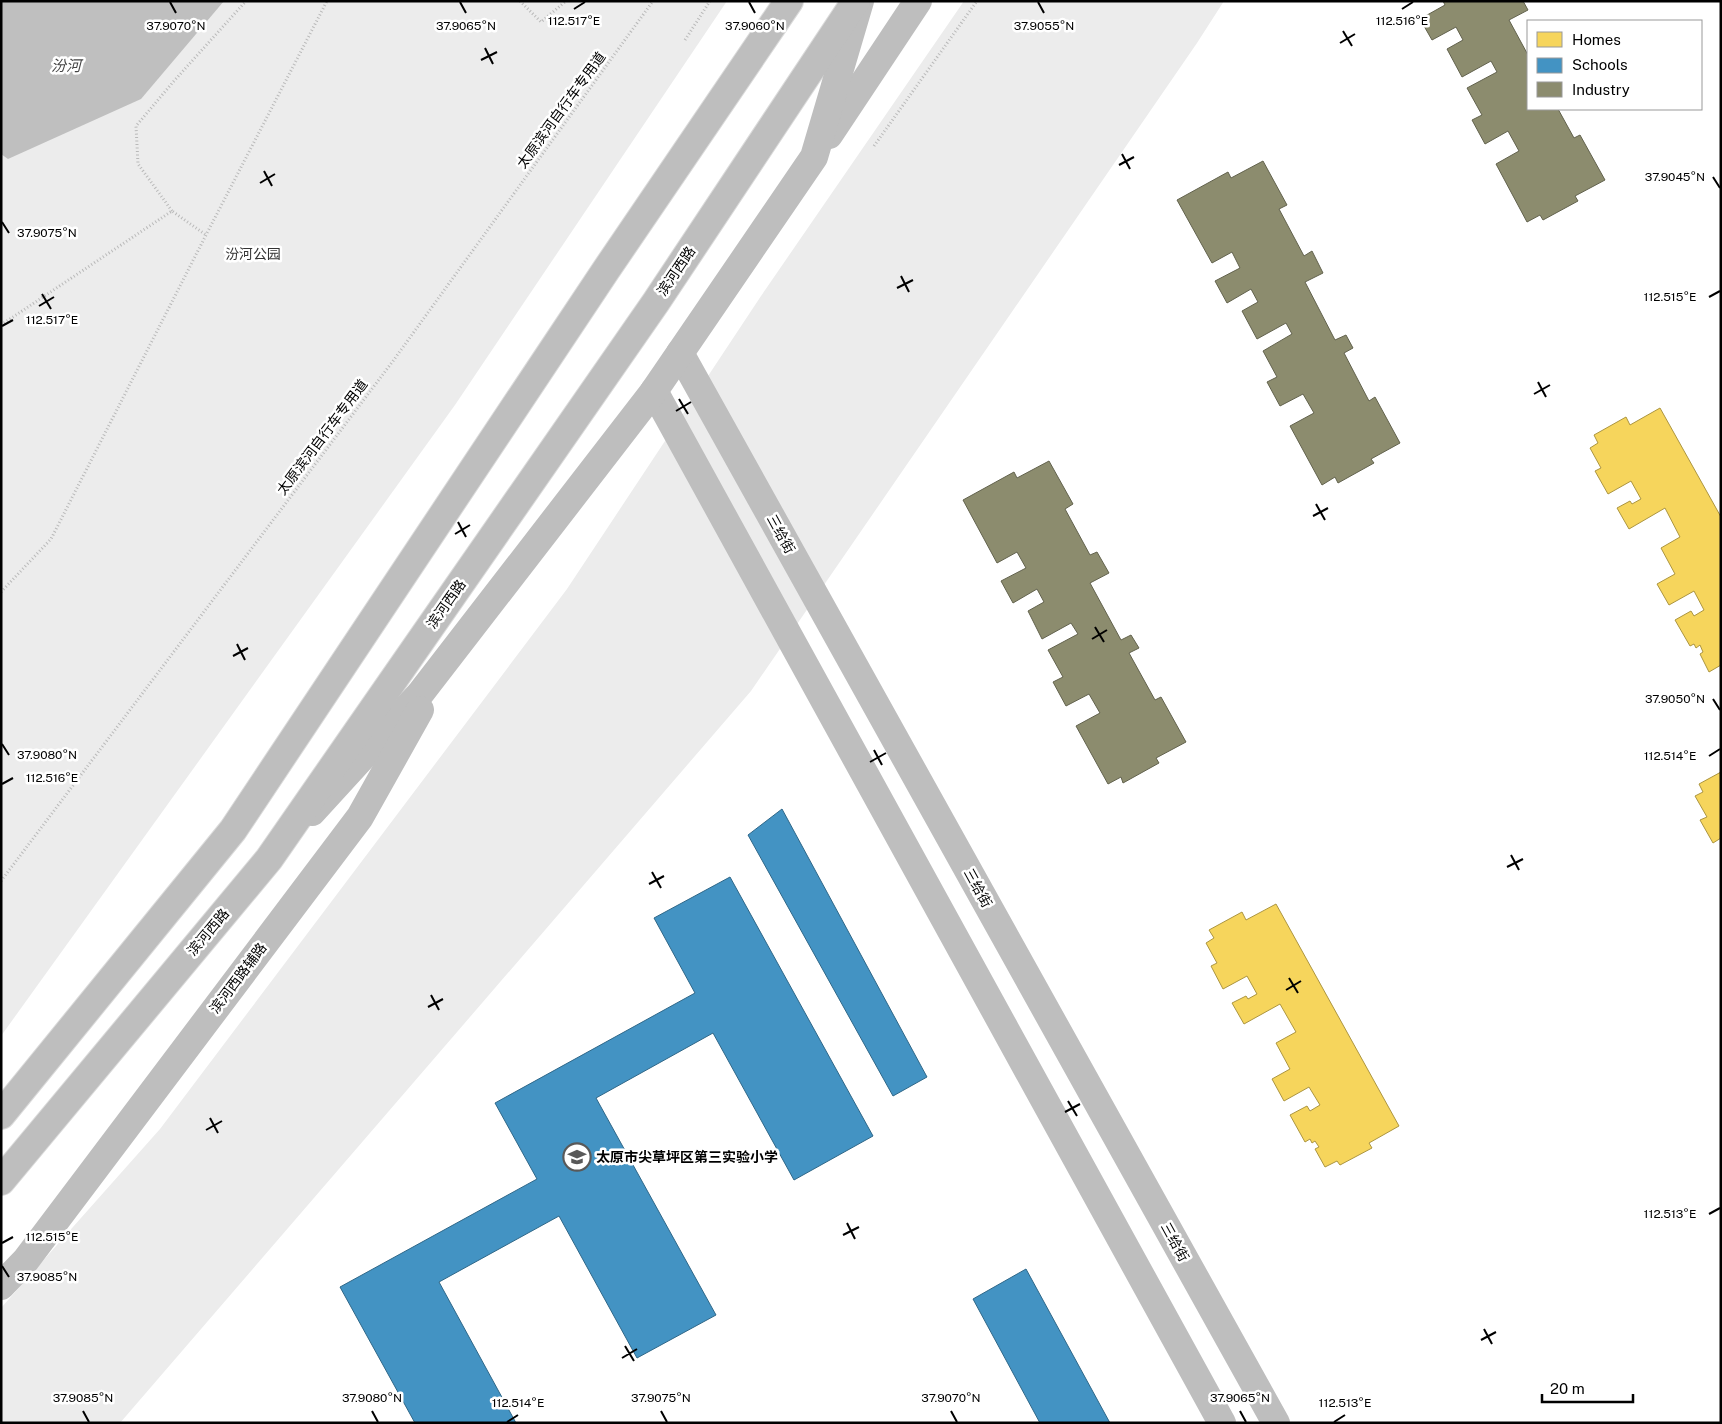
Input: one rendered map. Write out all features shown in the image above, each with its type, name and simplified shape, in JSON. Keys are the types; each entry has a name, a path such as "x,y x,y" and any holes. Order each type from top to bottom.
{"main road":[{"path":"1,1115 233,830 606,270 789,1"},
{"path":"814,157 858,1"},
{"name":"滨河西路","path":"1,1181 269,859 656,302 858,1"},
{"path":"269,859 420,694 654,391 918,1"},
{"name":"三给街","path":"680,353 1276,1423"},
{"path":"654,391 1222,1423"},
{"name":"滨河西路辅路","path":"1,1286 26,1260 360,817 452,654"}],"path":[{"path":"206,235 172,211 138,164 136,126 174,80 246,1"},
{"path":"1,592 51,539 327,1"},
{"path":"520,1 541,22 566,1"},
{"name":"太原滨河自行车专用道","path":"1,881 387,369 653,1"},
{"path":"685,40 710,1"},
{"path":"874,146 977,1"},
{"path":"1,326 172,211"}],"green space":[{"name":"汾河公园","path":"1,1 727,1 455,405 1,1036"},
{"path":"964,1 1224,1 751,691 120,1423 1,1423 1,1308 160,1129 567,589 761,296"}],"water":[{"name":"汾河","path":"1,1 224,1 141,99 8,159 1,154"}],"building: Homes":[{"path":"1660,408 1721,517 1721,665 1709,672 1700,654 1703,652 1700,645 1696,648 1694,644 1690,646 1675,620 1691,611 1694,616 1704,610 1694,591 1669,605 1657,584 1675,574 1661,548 1680,537 1665,508 1629,529 1617,508 1630,501 1632,504 1641,499 1631,481 1608,494 1595,471 1601,468 1590,448 1598,443 1594,435 1626,417 1630,425"},
{"path":"1721,772 1721,838 1713,843 1700,820 1707,817 1695,796 1703,792 1699,784"},
{"path":"1276,904 1399,1126 1369,1143 1372,1148 1340,1165 1337,1161 1325,1167 1315,1149 1319,1147 1315,1141 1312,1143 1310,1139 1305,1142 1290,1115 1307,1106 1310,1111 1320,1105 1309,1087 1284,1101 1272,1079 1290,1069 1276,1043 1296,1032 1280,1004 1244,1024 1232,1003 1246,996 1248,999 1257,994 1247,976 1223,989 1211,966 1217,963 1206,943 1214,938 1209,930 1242,912 1246,920"}],"building: Schools":[{"path":"782,809 927,1077 893,1096 748,835"},
{"name":"太原市尖草坪区第三实验小学","path":"730,877 873,1136 794,1180 713,1033 596,1098 716,1315 637,1358 559,1216 439,1282 516,1423 415,1423 340,1287 537,1179 495,1103 695,993 654,918"},
{"path":"1026,1269 1110,1423 1040,1423 973,1299"}],"building: Industry":[{"path":"1443,1 1523,1 1528,10 1509,20 1527,53 1527,110 1559,110 1574,138 1580,135 1605,180 1575,196 1578,201 1543,220 1540,215 1527,222 1496,164 1519,151 1508,131 1485,144 1472,120 1482,115 1467,88 1497,72 1491,61 1462,77 1447,49 1463,40 1456,27 1432,40 1420,19 1445,5"},
{"path":"1263,161 1287,205 1279,209 1304,256 1312,251 1323,273 1305,282 1335,340 1346,335 1353,348 1344,353 1369,401 1375,397 1400,443 1371,459 1374,463 1338,483 1335,477 1322,485 1290,426 1314,413 1303,394 1280,406 1267,382 1277,377 1263,351 1292,334 1286,323 1257,339 1242,311 1258,302 1251,289 1227,303 1215,281 1240,268 1232,252 1212,263 1177,200 1228,172 1231,178"},
{"path":"1049,461 1073,504 1065,509 1090,555 1097,552 1109,573 1090,583 1121,640 1131,635 1139,648 1129,653 1155,700 1161,697 1186,742 1156,758 1159,763 1123,783 1121,777 1108,784 1076,726 1100,713 1089,694 1066,706 1053,682 1063,677 1048,650 1078,634 1071,623 1042,639 1028,611 1044,602 1037,589 1013,603 1001,581 1026,568 1017,552 997,563 963,500 1014,472 1017,478"}],"place":[{"name":"太原市尖草坪区第三实验小学","path":"577,1157"}]}
